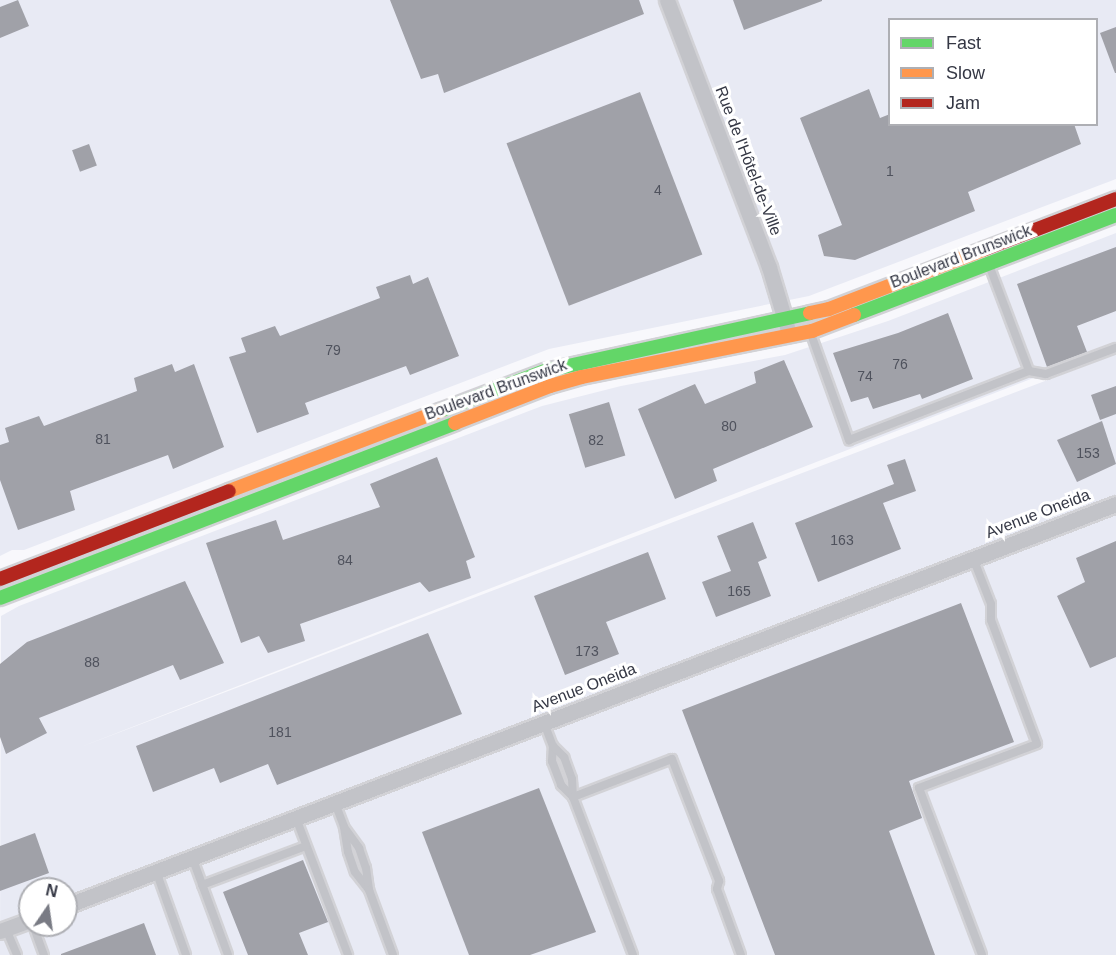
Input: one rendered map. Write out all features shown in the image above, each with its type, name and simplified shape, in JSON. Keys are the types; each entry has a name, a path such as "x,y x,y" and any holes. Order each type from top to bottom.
{"street":[{"name":"Rue de l'Hôtel-de-Ville","path":"667,0 765,257 789,336"},
{"name":"Boulevard Brunswick","path":"2,574 545,371 594,358 786,320 843,304 1116,199"},
{"name":"Boulevard Brunswick","path":"6,595 550,386 582,377 810,332 1116,216"},
{"name":"Avenue Oneida","path":"78,901 1116,504"},
{"path":"2,574 6,595"},
{"path":"3,930 18,924"}],"lane":[{"path":"988,265 1029,371"},
{"path":"810,332 849,440 1029,371 1046,374 1116,348"},
{"path":"973,558 991,604 991,620 1037,744 919,788 982,955"},
{"path":"544,722 553,746 552,761 561,785 573,797"},
{"path":"553,746 564,757 572,779 573,797 633,955"},
{"path":"573,797 672,759 719,881 717,889 741,955"},
{"path":"335,803 344,827 351,861 369,890 393,955"},
{"path":"296,818 348,955"},
{"path":"202,885 306,846"},
{"path":"192,857 228,955"},
{"path":"156,872 186,955"},
{"path":"3,930 17,955"},
{"path":"37,937 44,955"}],"shaded area":[{"path":"0,0 1116,0 1116,179 809,296 549,349 24,550 12,550 0,556"},
{"path":"1116,233 1116,346 78,748 1116,354 1116,955 0,955 1,616 19,606 542,406 621,386 785,355 888,321"}],"building":[{"path":"18,0 29,26 0,38 0,7"},
{"path":"390,0 639,0 644,14 444,93 438,74 421,79"},
{"path":"733,0 822,0 822,1 744,30"},
{"path":"1116,27 1116,73 1115,73 1100,33"},
{"path":"869,89 880,118 888,115 888,126 1075,126 1081,144 968,192 975,211 855,260 824,256 818,235 842,225 800,118"},
{"path":"640,92 702,254 569,306 506,143"},
{"path":"89,144 97,166 80,172 72,150"},
{"path":"1116,247 1116,311 1077,326 1087,352 1047,367 1017,284"},
{"path":"410,275 413,284 428,277 459,356 410,375 406,366 305,403 309,414 257,433 229,357 246,352 241,338 275,326 280,336 380,298 376,287"},
{"path":"948,313 973,379 922,399 920,394 873,409 868,397 851,402 833,353 898,333"},
{"path":"784,360 813,427 713,469 717,481 675,499 638,409 695,384 705,404 756,383 754,372"},
{"path":"172,364 175,372 194,364 224,447 173,469 168,455 70,491 75,510 18,530 0,480 0,445 9,442 5,428 39,416 44,426 137,391 134,378"},
{"path":"1116,386 1116,414 1100,420 1091,395"},
{"path":"609,402 625,456 585,468 569,414"},
{"path":"1102,421 1116,464 1077,482 1057,440"},
{"path":"437,457 475,557 466,561 471,578 429,592 420,582 300,624 305,641 268,653 259,636 241,643 206,543 276,520 283,540 380,507 370,484"},
{"path":"905,459 916,491 883,503 901,549 818,582 795,523 894,484 887,465"},
{"path":"753,522 767,558 758,562 771,596 716,617 702,582 731,571 717,536"},
{"path":"1116,541 1116,657 1090,668 1057,596 1085,582 1076,558"},
{"path":"648,552 666,599 606,622 619,654 565,675 534,596"},
{"path":"185,581 224,663 180,680 173,665 39,718 47,733 6,754 0,737 0,664 27,642"},
{"path":"961,603 1014,742 909,781 922,818 889,831 935,955 775,955 682,710"},
{"path":"428,633 462,714 277,785 268,764 220,783 214,768 153,792 136,746"},
{"path":"539,788 596,932 530,955 469,955 422,832"},
{"path":"35,833 49,873 38,877 18,877 18,884 0,891 0,846"},
{"path":"303,860 328,922 299,933 308,955 248,955 223,892"},
{"path":"144,923 156,955 61,955 61,954"}],"traffic: fast":[{"path":"854,315 1116,215"},
{"path":"440,411 545,371 810,313"},
{"path":"0,598 455,423"}],"traffic: slow":[{"path":"810,313 829,309 985,249"},
{"path":"455,423 550,386 582,377 812,331 854,315"},
{"path":"229,491 440,411"}],"traffic: jam":[{"path":"985,249 1116,199"},
{"path":"0,579 229,491"}]}
